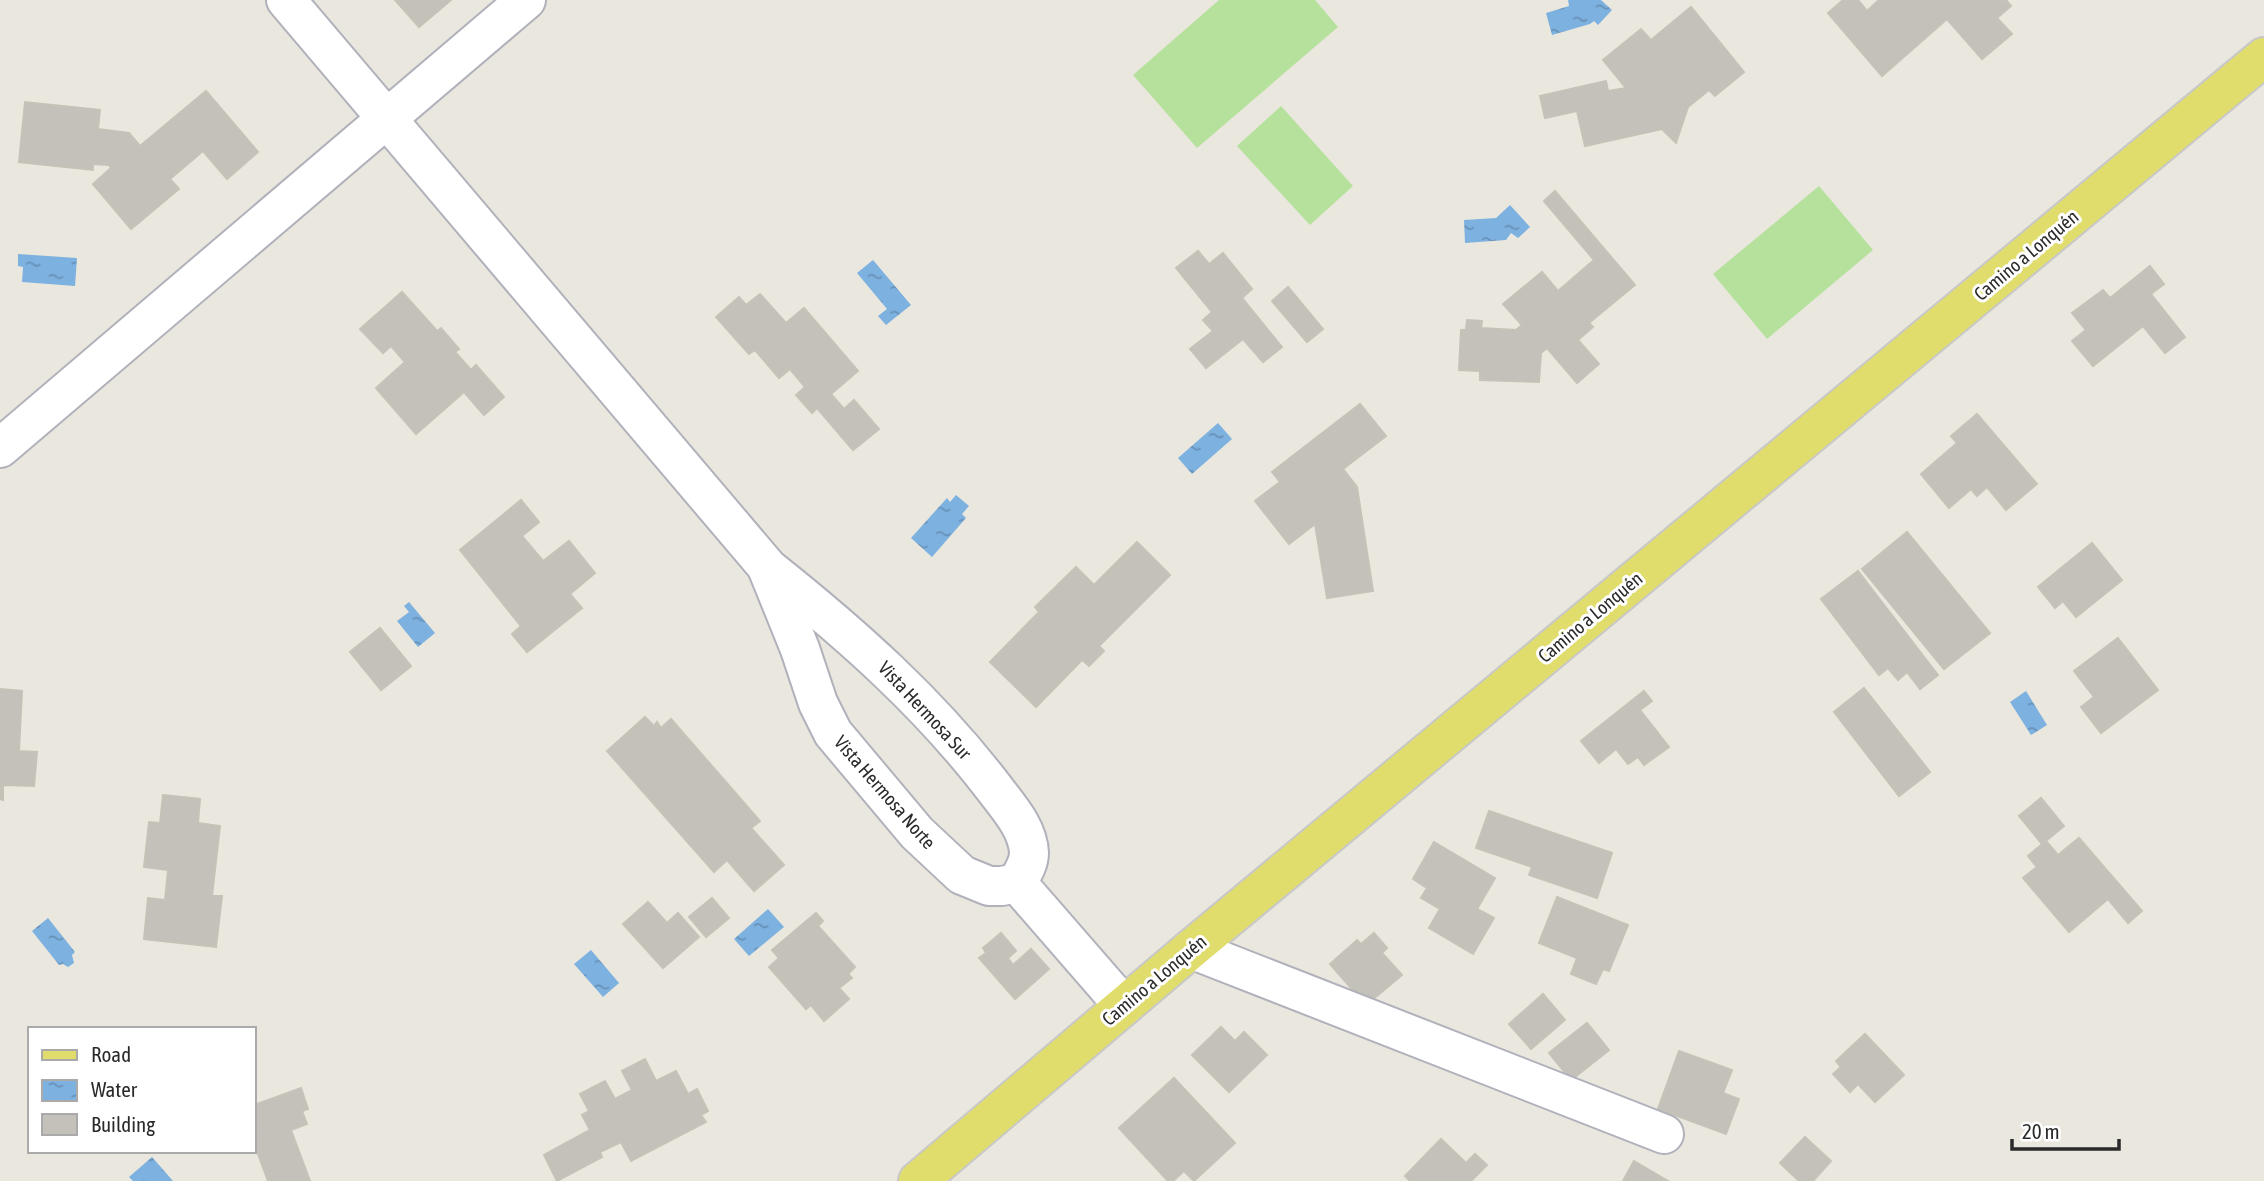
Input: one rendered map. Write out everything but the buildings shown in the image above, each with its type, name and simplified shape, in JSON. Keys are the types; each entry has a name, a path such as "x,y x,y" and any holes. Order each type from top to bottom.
{"main road":[{"name":"Camino a Lonquén","path":"918,1181 1191,949 2264,57"}],"street":[{"path":"286,0 768,568"},
{"path":"0,448 526,0"},
{"name":"Vista Hermosa Norte","path":"768,568 818,703 833,733 917,833 962,875 989,886 1017,883"},
{"name":"Vista Hermosa Sur","path":"768,568 841,626 886,668 924,705 972,760 1018,820 1026,838 1029,855 1017,883"},
{"path":"1017,883 1124,1006"},
{"path":"1191,949 1664,1135"}],"green space":[{"path":"1219,0 1315,0 1338,27 1197,148 1133,75"},
{"path":"1281,106 1353,186 1310,225 1237,146"},
{"path":"1819,186 1873,250 1767,339 1713,274"}],"water":[{"path":"1568,0 1601,0 1612,10 1598,25 1594,21 1552,35 1546,13 1569,6"},
{"path":"1510,205 1530,227 1518,238 1511,233 1506,240 1465,243 1464,220 1496,218"},
{"path":"18,254 77,258 75,286 22,282 23,267 18,266"},
{"path":"873,260 911,305 886,325 878,316 887,309 857,273"},
{"path":"1218,423 1232,439 1192,474 1178,458"},
{"path":"956,495 969,506 962,514 966,518 932,557 911,538 947,498 950,502"},
{"path":"409,602 435,633 418,647 397,621 409,612 404,606"},
{"path":"2026,691 2047,725 2031,735 2010,702"},
{"path":"768,909 784,927 749,956 734,939"},
{"path":"48,918 75,952 72,955 74,963 68,967 59,965 32,931"},
{"path":"591,950 619,983 603,997 574,964"},
{"path":"152,1157 173,1181 133,1181 129,1177"}]}
